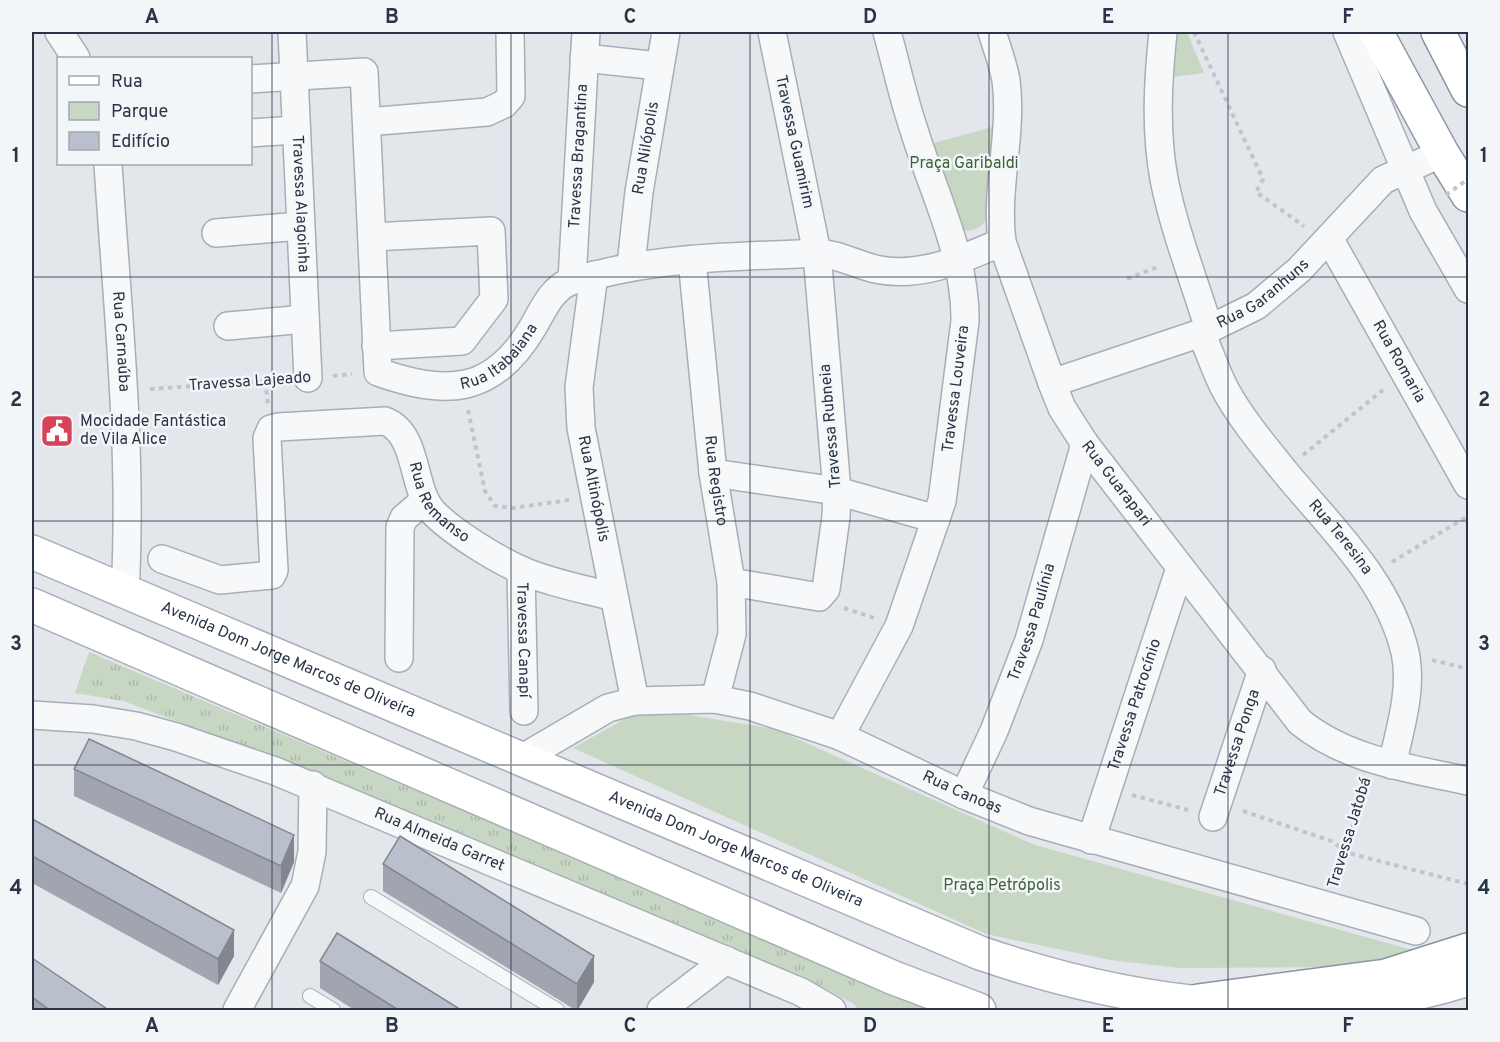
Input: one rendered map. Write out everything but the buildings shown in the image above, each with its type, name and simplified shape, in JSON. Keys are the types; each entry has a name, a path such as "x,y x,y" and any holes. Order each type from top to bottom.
{"main road":[{"path":"1376,32 1442,153 1457,195"},
{"path":"1438,32 1468,90"},
{"name":"Avenida Dom Jorge Marcos de Oliveira","path":"32,552 980,953 1103,988 1255,1008 1336,1005 1429,990 1468,979"},
{"path":"32,605 894,978 979,1011"},
{"path":"1198,1002 1386,976 1438,962 1468,950"}],"street":[{"path":"59,32 75,57"},
{"name":"Travessa Alagoinha","path":"292,32 295,130 309,378"},
{"path":"367,122 487,112 504,104 511,96 510,32"},
{"name":"Travessa Bragantina","path":"583,278 586,32"},
{"name":"Rua Nilópolis","path":"632,265 639,192 666,32"},
{"name":"Travessa Guamirim","path":"772,32 817,253"},
{"name":"Travessa Louveira","path":"840,736 899,626 942,501 965,321 965,294 957,262 913,129 887,32"},
{"name":"Rua Guarapari","path":"992,32 1006,82 1007,114 999,221 1002,242 1062,408 1085,444 1180,568 1262,670 1290,710 1312,731 1324,740 1383,762 1468,781"},
{"name":"Rua Teresina","path":"1163,32 1158,80 1161,155 1165,179 1205,331 1226,390 1284,471 1370,575 1389,606 1405,654 1404,711 1383,762"},
{"path":"1347,32 1423,211 1468,289"},
{"path":"584,58 659,66"},
{"path":"252,79 364,72 378,372"},
{"path":"252,133 295,130"},
{"name":"Rua Garanhuns","path":"1052,383 1205,331 1256,306 1299,270 1383,180 1442,153"},
{"name":"Rua Carnaúba","path":"108,165 122,392 128,547 125,592"},
{"path":"216,233 300,226"},
{"path":"372,237 490,231 494,299 462,341 376,346"},
{"name":"Rua Romaria","path":"1328,240 1468,485"},
{"name":"Rua Itabaiana","path":"378,372 435,388 462,386 490,374 508,359 527,338 554,293 583,278 632,265 817,253 890,272 957,262 1002,242"},
{"name":"Travessa Rubneia","path":"817,253 837,491 836,518 826,589 819,597"},
{"name":"Rua Registro","path":"692,260 713,473 731,582 732,634 716,699"},
{"name":"Rua Altinópolis","path":"583,278 579,387 581,428 592,496 635,701"},
{"path":"228,326 305,319"},
{"name":"Rua Remanso","path":"162,559 220,580 272,575 274,570 267,438 271,429 375,421 392,424 406,444 425,500 434,512 454,530 521,570 614,597"},
{"name":"Travessa Paulínia","path":"964,795 994,731 1029,640 1085,444"},
{"path":"713,473 837,491 936,519"},
{"path":"399,658 400,527 404,519 425,500"},
{"name":"Travessa Patrocínio","path":"1090,840 1180,568"},
{"name":"Travessa Canapí","path":"521,570 524,711"},
{"path":"731,582 819,597"},
{"name":"Travessa Ponga","path":"1213,817 1262,670"},
{"name":"Rua Canoas","path":"521,759 608,708 635,701 716,699 750,706 840,736 964,795 1029,821 1416,931"},
{"name":"Rua Almeida Garret","path":"32,715 93,719 136,726 176,736 313,785 801,992 832,1011"},
{"path":"237,1011 305,886 312,852 313,785"},
{"path":"661,1011 726,960"},
{"path":"692,1011 697,982"}],"lane":[{"path":"371,897 557,1011"},
{"path":"310,996 333,1011"}],"path":[{"path":"1194,32 1263,179 1256,192 1328,240"},
{"path":"1457,195 1468,179"},
{"path":"1127,279 1186,256"},
{"name":"Travessa Lajeado","path":"122,392 378,372"},
{"path":"1284,471 1404,373"},
{"path":"462,386 485,491 495,506 513,508 592,496"},
{"path":"1370,575 1468,516"},
{"path":"819,597 832,604 899,626"},
{"path":"1405,654 1468,669"},
{"name":"Travessa Jatobá","path":"1328,907 1344,852 1383,762"},
{"path":"1108,789 1227,822 1232,808 1334,842 1344,852 1468,884"}],"green space":[{"path":"1170,32 1187,32 1204,73 1166,78"},
{"name":"Praça Garibaldi","path":"996,126 994,186 989,215 976,229 967,231 958,229 930,144"},
{"path":"89,652 854,977 854,1004 806,978 692,933 311,772 123,701 75,693"},
{"name":"Praça Petrópolis","path":"677,713 775,729 1035,845 1416,951 1341,967 1179,968 1110,960 986,934 573,748 630,716"},
{"path":"854,977 933,1010 858,1010 854,1004"}],"place":[{"name":"Mocidade Fantástica de Vila Alice","path":"57,431"}]}
